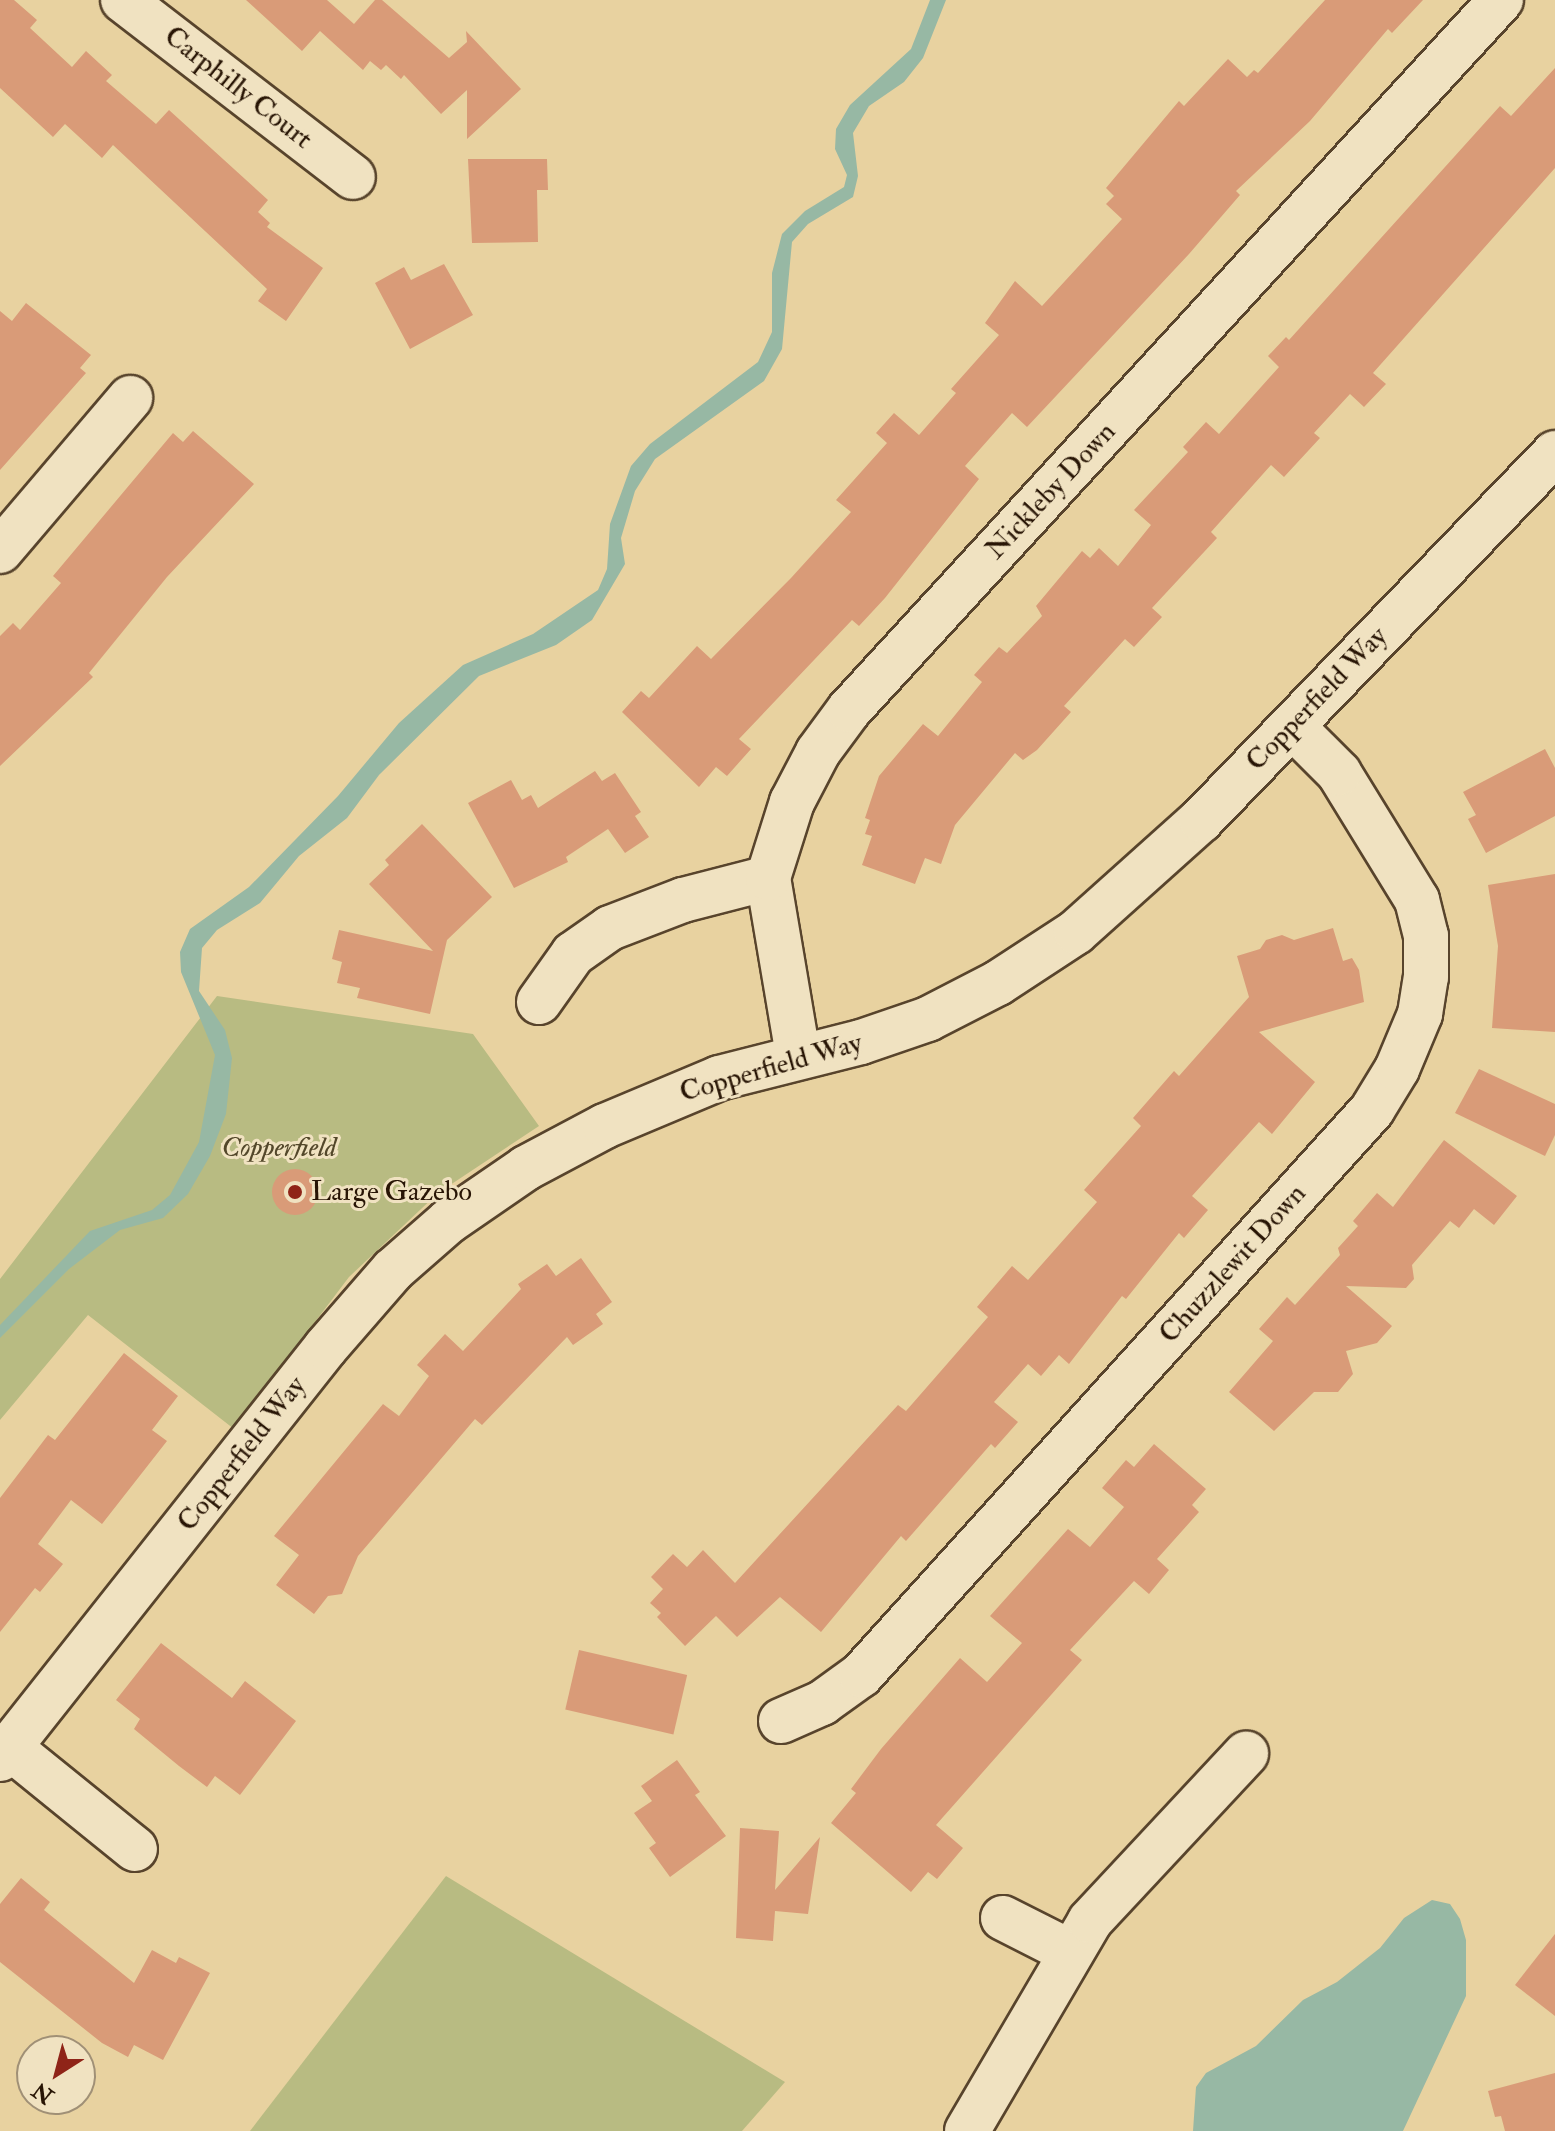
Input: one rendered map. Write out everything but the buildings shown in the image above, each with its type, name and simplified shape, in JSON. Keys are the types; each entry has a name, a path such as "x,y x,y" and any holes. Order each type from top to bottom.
{"street":[{"name":"Carphilly Court","path":"123,0 353,177"},
{"name":"Nickleby Down","path":"798,1055 768,878 800,783 849,710 1501,0"},
{"path":"0,551 130,398"},
{"name":"Copperfield Way","path":"5,1753 326,1347 393,1270 482,1196 605,1126 719,1078 798,1055 861,1042 928,1019 998,983 1076,932 1140,879 1555,453"},
{"name":"Chuzzlewit Down","path":"781,1721 822,1703 861,1675 1372,1110 1397,1069 1420,1014 1426,977 1426,936 1417,900 1339,773 1292,726"},
{"path":"539,1002 573,954 610,928 683,900 768,878"},
{"path":"5,1753 135,1849"},
{"path":"967,2131 1070,1952 1103,1905 1246,1754"},
{"path":"1003,1918 1070,1952"}],"green space":[{"name":"Copperfield","path":"217,996 473,1034 539,1126 438,1193 349,1277 234,1429 88,1315 0,1420 0,1279"},
{"path":"446,1876 785,2082 742,2131 250,2131"}],"shaded area":[{"path":"930,0 946,0 923,58 904,82 869,106 853,133 858,176 853,197 808,224 792,242 782,349 764,381 655,459 635,491 621,538 625,564 592,620 556,645 479,676 379,775 347,818 299,856 260,903 217,930 202,948 199,991 225,1030 232,1058 226,1114 210,1156 188,1194 163,1218 120,1230 69,1269 0,1338 0,1325 90,1231 152,1210 170,1195 199,1142 215,1055 181,972 180,952 190,929 249,887 338,796 399,723 463,665 533,634 598,590 607,569 610,524 631,466 650,444 758,362 772,332 772,273 782,234 805,211 844,187 847,175 835,149 836,129 850,105 911,49"},
{"path":"1432,1900 1450,1904 1460,1919 1466,1940 1466,1996 1403,2131 1193,2131 1196,2087 1206,2073 1256,2046 1303,2000 1337,1982 1380,1948 1404,1918"}],"place":[{"name":"Large Gazebo","path":"295,1192"}]}
